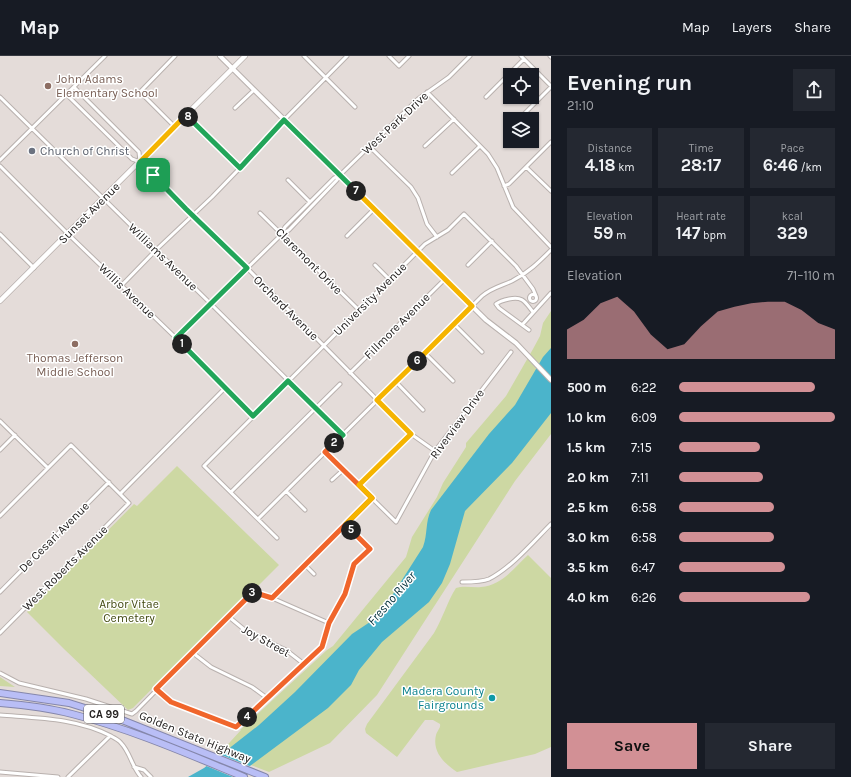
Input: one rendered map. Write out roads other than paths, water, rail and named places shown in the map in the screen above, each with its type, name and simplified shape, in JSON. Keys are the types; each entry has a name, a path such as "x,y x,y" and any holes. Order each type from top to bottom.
{"highway":[{"name":"Golden State Highway","path":"0,693 69,703 117,718 265,777"},
{"name":"Golden State Highway","path":"0,703 48,709 113,725 244,777"}],"main road":[{"name":"Sunset Avenue","path":"0,301 246,56"}],"street":[{"path":"0,160 105,56"},
{"path":"175,56 140,92 175,126"},
{"path":"220,56 472,306 490,323 516,343 551,380"},
{"path":"304,56 355,107"},
{"path":"121,286 240,168 284,120 347,56"},
{"path":"389,56 399,66 409,56"},
{"name":"West Park Drive","path":"176,338 282,234 289,230 340,175 418,99 449,77 470,56"},
{"path":"521,56 551,87 526,112"},
{"path":"486,97 524,59"},
{"path":"67,95 132,159 140,162 139,152 74,87"},
{"path":"235,108 254,90"},
{"path":"258,519 488,291 522,275 535,266 551,249 517,213 509,201 494,161 427,92"},
{"name":"Williams Avenue","path":"0,97 343,435"},
{"path":"186,115 240,168"},
{"path":"425,146 454,119"},
{"path":"102,130 110,123"},
{"path":"504,186 509,184 551,142"},
{"path":"452,173 480,146"},
{"path":"370,147 411,187 418,198 428,224 437,237"},
{"name":"Orchard Avenue","path":"140,162 192,216 247,268 411,434 435,451"},
{"name":"Willis Avenue","path":"0,166 121,286 176,338 253,416"},
{"path":"526,167 551,191"},
{"name":"West Park Drive","path":"282,234 285,227 334,178 340,175"},
{"path":"288,180 313,205"},
{"path":"347,236 374,209"},
{"name":"Claremont Drive","path":"260,213 358,310"},
{"name":"University Avenue","path":"231,492 204,466 358,310 426,244 448,230 464,214 492,242"},
{"path":"0,234 34,268"},
{"path":"468,265 492,242 514,263 541,303"},
{"path":"375,265 390,280"},
{"name":"Fillmore Avenue","path":"350,373 445,279"},
{"path":"531,287 532,295 530,298 536,308"},
{"path":"522,325 551,293"},
{"path":"532,295 536,297"},
{"path":"529,330 499,308 496,304 506,299 516,297 525,301 533,312"},
{"path":"532,302 535,301 536,297"},
{"path":"454,324 482,352"},
{"name":"Riverview Drive","path":"372,498 396,522 435,451 511,352"},
{"path":"425,353 453,381"},
{"path":"396,382 423,410"},
{"path":"277,538 231,492 340,384"},
{"path":"0,515 71,445 120,494 225,388"},
{"path":"0,421 48,468"},
{"path":"359,485 411,434"},
{"path":"0,450 15,435"},
{"path":"272,598 372,498 325,452"},
{"path":"332,480 343,470"},
{"name":"De Cesari Avenue","path":"0,592 109,482"},
{"path":"286,491 305,510"},
{"name":"West Roberts Avenue","path":"0,633 129,503 120,494"},
{"path":"156,689 171,702 236,727 322,647 329,623 345,594 354,564 370,549 346,524"},
{"path":"462,582 488,580 505,570 551,524"},
{"path":"305,565 314,574"},
{"path":"0,673 19,683 86,699 132,714 253,592 272,598 329,623"},
{"name":"Joy Street","path":"229,617 246,631 286,650 304,664"},
{"path":"192,653 212,667 252,687 267,698"},
{"path":"0,715 58,720 96,728 122,743 134,767 142,777"},
{"path":"68,777 110,736"},
{"path":"134,767 144,770 151,777"},
{"path":"0,772 58,777"}],"water":[{"name":"Fresno River","path":"551,348 551,413 512,463 465,511 450,564 442,583 429,602 382,642 359,670 351,685 328,708 250,766 238,777 188,777 204,768 259,725 295,692 352,634 379,616 423,547 431,510 489,434 515,405 543,357"}],"place":[{"name":"John Adams Elementary School","path":"48,86"},
{"name":"Church of Christ","path":"32,151"},
{"name":"Thomas Jefferson Middle School","path":"75,344"},
{"name":"Madera County Fairgrounds","path":"492,698"}],"park label":[{"name":"Arbor Vitae Cemetery","path":"129,611"}]}
